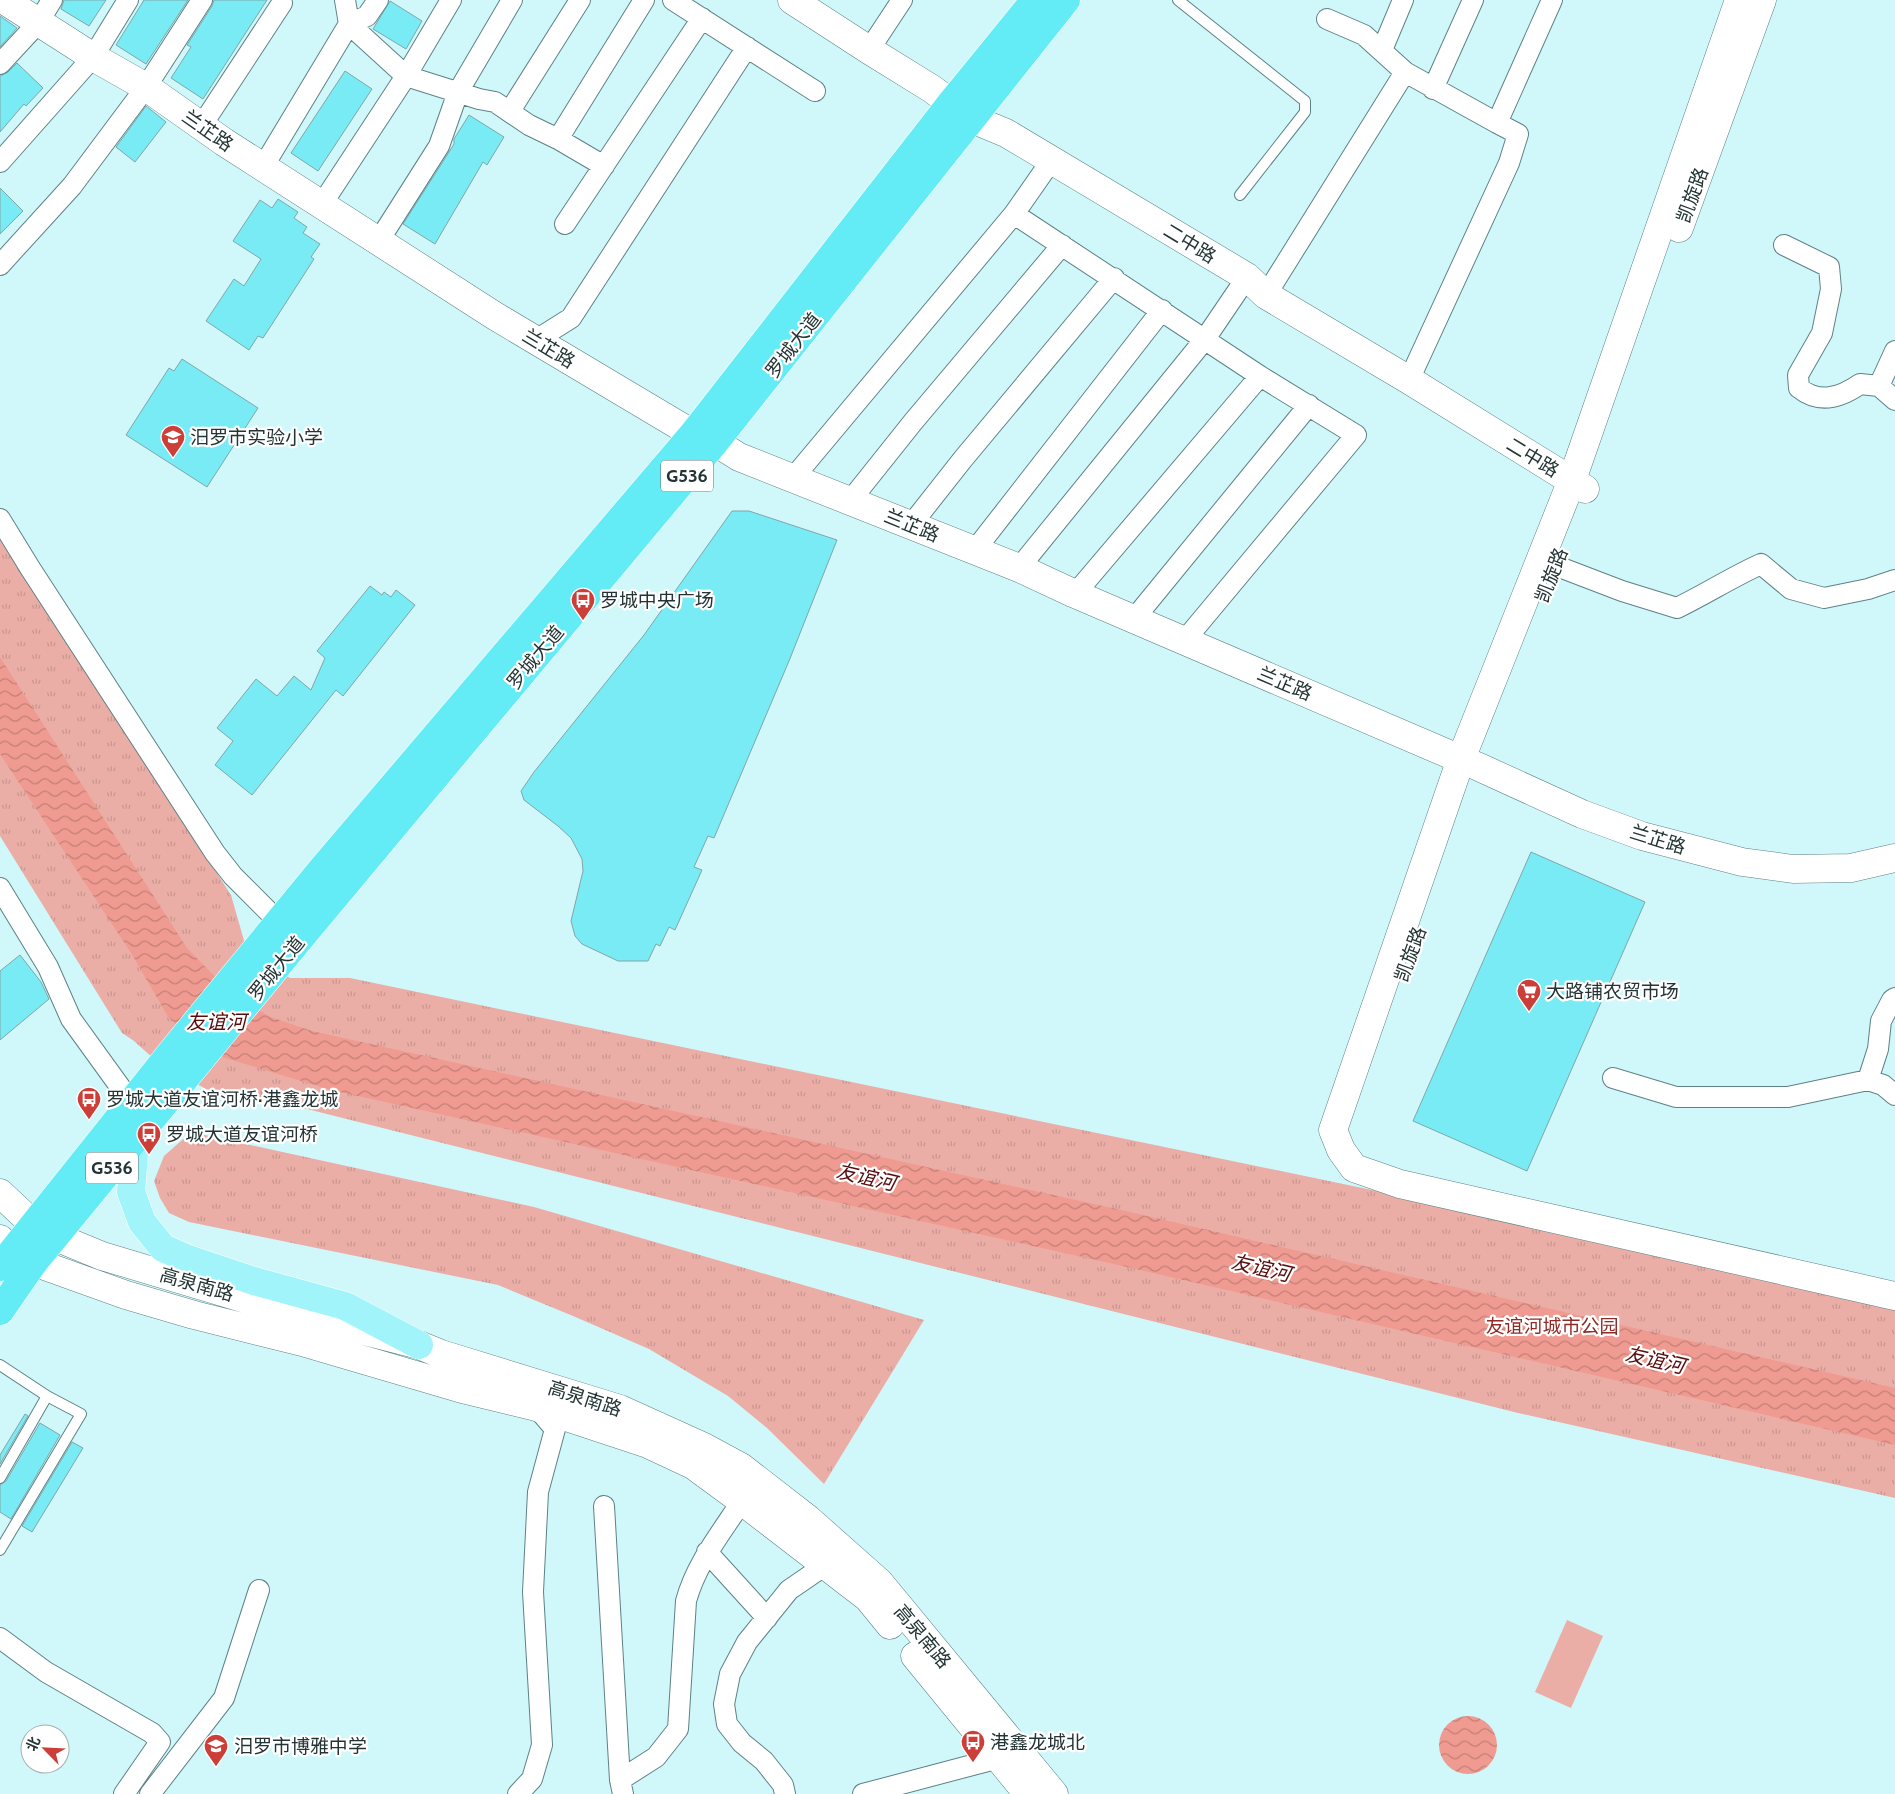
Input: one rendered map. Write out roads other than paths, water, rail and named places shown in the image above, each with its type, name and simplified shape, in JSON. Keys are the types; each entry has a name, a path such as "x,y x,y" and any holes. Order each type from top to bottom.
{"highway":[{"name":"罗城大道","path":"0,1311 12,1254 33,1224 170,1054 284,930 704,438 961,111 1035,0"},
{"name":"罗城大道","path":"961,111 1066,0"},
{"name":"罗城大道","path":"12,1254 56,1237 190,1073 284,930"}],"main road":[{"path":"135,1140 131,1192 142,1222 163,1248 188,1259 254,1282 345,1306 419,1345"}],"street":[{"name":"兰芷路","path":"4,0 93,57 146,87 224,142 378,242 536,340 739,457 794,477 1020,568 1075,594 1470,763 1582,814 1642,836 1742,862 1793,869 1851,868 1895,858"},
{"path":"0,64 38,23 52,0"},
{"path":"0,162 93,57 128,0"},
{"path":"0,265 72,186 146,87 202,0"},
{"path":"345,0 349,24 406,76 495,102 529,125 558,139 604,166"},
{"path":"263,167 349,24 367,16 378,0"},
{"path":"322,204 406,76 451,0"},
{"path":"378,242 439,146 458,92 512,0"},
{"path":"510,111 580,0"},
{"path":"558,139 644,0"},
{"path":"673,0 815,91"},
{"name":"二中路","path":"792,0 932,89 961,111 1006,134 1051,161 1579,485"},
{"path":"869,50 902,0"},
{"path":"1382,50 1403,0"},
{"path":"1434,89 1473,0"},
{"path":"1497,123 1552,0"},
{"path":"1470,763 1579,485 1739,0"},
{"name":"凯旋路","path":"1762,0 1579,485 1554,565 1470,763 1351,1114 1341,1150 1354,1168 1400,1184 1895,1296"},
{"path":"202,125 282,3"},
{"path":"565,224 702,18"},
{"path":"1327,19 1364,35 1405,72 1518,134 1511,156 1409,380"},
{"path":"536,340 571,318 747,47"},
{"path":"1020,568 1205,339 1256,286 1405,72"},
{"path":"794,477 1014,214 1051,161"},
{"path":"1014,214 1114,278 1260,376 1356,435 1185,640"},
{"path":"850,501 913,422 1062,245"},
{"path":"1784,245 1829,267 1830,289 1822,333 1798,374 1799,388 1807,394 1826,398 1846,393 1860,384 1879,386 1895,400"},
{"path":"911,525 963,459 1114,278"},
{"path":"974,550 1162,310"},
{"path":"1879,386 1895,351"},
{"path":"1075,594 1260,376"},
{"path":"1134,619 1309,405"},
{"path":"0,519 215,853 233,876 284,930"},
{"path":"1554,565 1622,591 1677,608 1706,594 1734,576 1761,564 1791,589 1824,598 1895,580"},
{"path":"0,888 48,967 71,1019 131,1102"},
{"path":"1868,1080 1878,1049 1881,1021 1892,1000 1895,998"},
{"path":"1613,1078 1676,1097 1788,1098 1868,1080 1883,1085 1895,1094"},
{"name":"高泉南路","path":"0,1193 33,1224 56,1237 102,1256 279,1309 419,1345 441,1354 620,1409 704,1447 741,1467 808,1519 879,1582 1054,1794"},
{"name":"高泉南路","path":"12,1254 126,1296 306,1343 466,1390 536,1408 648,1444 692,1465 868,1598 1028,1794"},
{"path":"518,1794 532,1779 542,1745 533,1592 538,1492 556,1429 536,1408"},
{"path":"621,1787 656,1757 678,1729 686,1601 690,1584 707,1552 742,1501"},
{"path":"604,1506 621,1787"},
{"path":"707,1552 767,1618"},
{"path":"785,1794 783,1785 764,1761 742,1743 727,1724 724,1704 730,1674 747,1642 789,1590 824,1566"},
{"path":"150,1794 224,1698 259,1590"},
{"path":"0,1638 46,1672 152,1733 160,1742 124,1794"},
{"path":"863,1794 999,1758"}],"lane":[{"path":"1178,0 1304,101 1305,112 1240,195"},
{"path":"0,1365 47,1396 81,1414 0,1550"},
{"path":"0,1478 47,1396"}],"water":[{"name":"友谊河","path":"0,657 187,948 235,997 271,1017 312,1031 1121,1210 1895,1388 1895,1445 1127,1267 331,1090 199,1050 167,1015 131,953 0,754"},
{"path":"1462,1716 1474,1716 1489,1724 1497,1739 1497,1751 1489,1766 1474,1774 1462,1774 1447,1766 1439,1751 1439,1739 1447,1724"}],"place":[{"name":"汨罗市实验小学","path":"173,458"},
{"name":"罗城中央广场","path":"583,621"},
{"name":"大路铺农贸市场","path":"1529,1012"},
{"name":"罗城大道友谊河桥·港鑫龙城","path":"89,1120"},
{"name":"罗城大道友谊河桥","path":"149,1155"},
{"name":"港鑫龙城北","path":"973,1763"},
{"name":"汨罗市博雅中学","path":"216,1767"}],"park label":[{"name":"友谊河城市公园","path":"1552,1326"}]}
